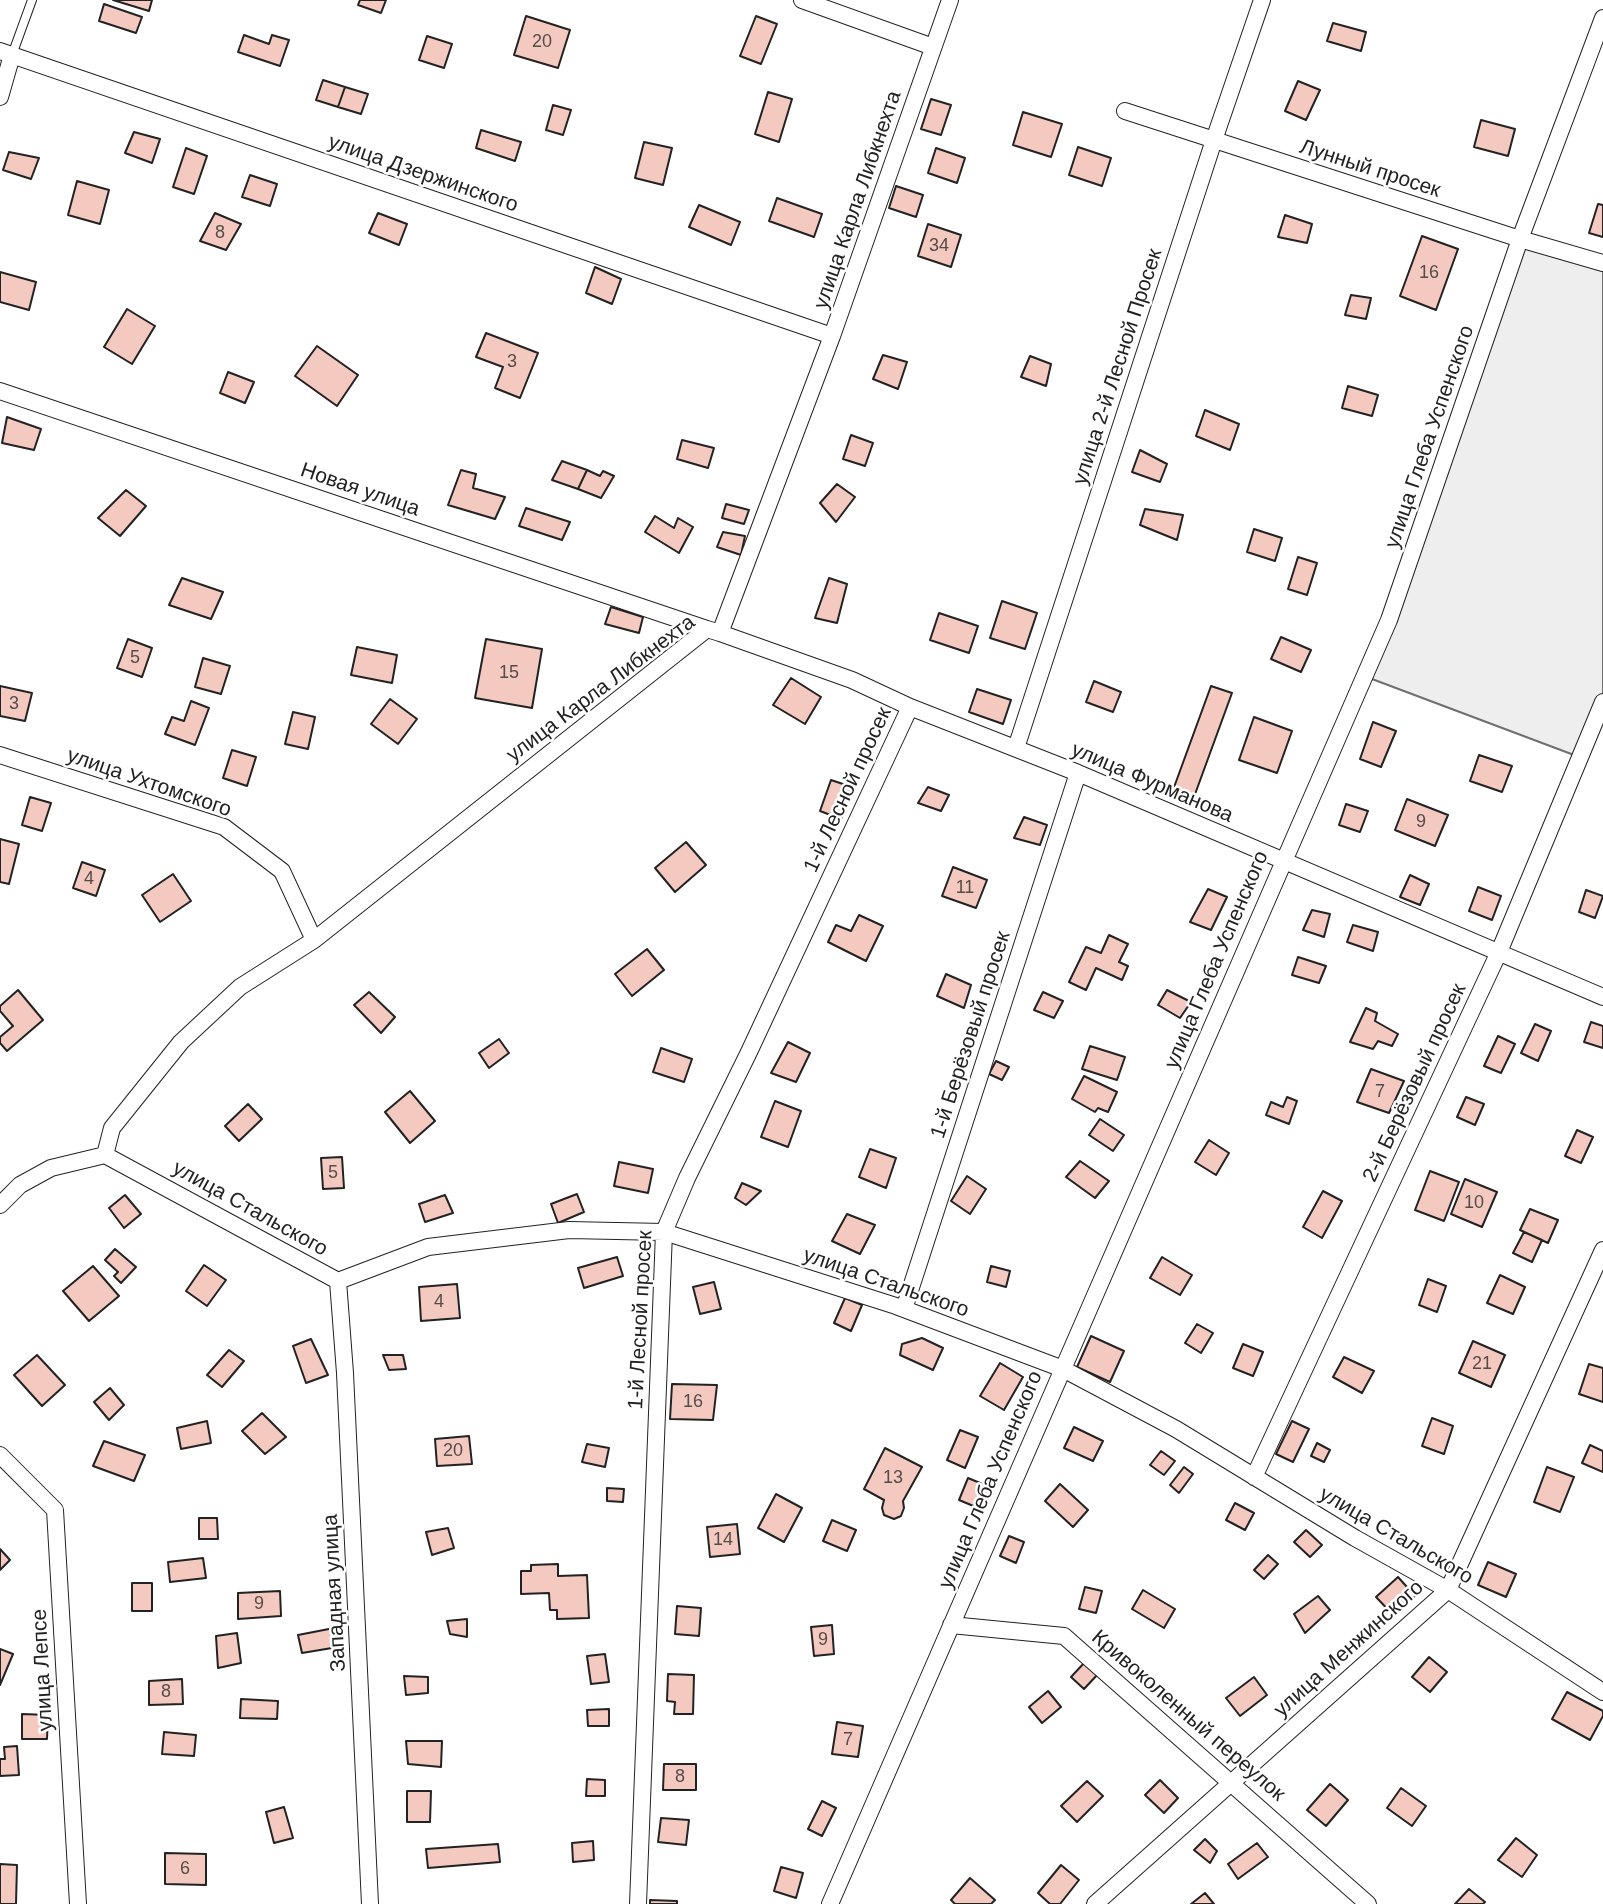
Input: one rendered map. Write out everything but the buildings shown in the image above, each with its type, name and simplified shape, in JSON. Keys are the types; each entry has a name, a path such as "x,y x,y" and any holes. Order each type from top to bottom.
{"street":[{"path":"802,0 933,47"},
{"name":"улица Карла Либкнехта","path":"106,1155 112,1128 181,1042 240,987 314,940 714,631 832,337 950,0"},
{"name":"улица 2-й Лесной Просек","path":"1016,748 1262,0"},
{"name":"улица Глеба Успенского","path":"830,1904 1389,620 1520,239 1603,18"},
{"path":"0,97 6,53"},
{"name":"улица Дзержинского","path":"6,53 832,337"},
{"name":"Лунный просек","path":"1125,111 1520,239 1603,263"},
{"name":"Новая улица","path":"0,391 714,631"},
{"name":"улица Фурманова","path":"714,631 852,680 910,707 1078,773 1603,997"},
{"name":"2-й Берёзовый просек","path":"1254,1477 1499,952 1603,702"},
{"name":"1-й Лесной просек","path":"638,1904 664,1232 910,707"},
{"name":"улица Ухтомского","path":"0,755 224,827 282,871 314,940"},
{"name":"1-й Берёзовый просек","path":"904,1309 1078,773"},
{"path":"0,1205 20,1185 51,1168 106,1155"},
{"name":"улица Стальского","path":"106,1155 338,1281 428,1247 569,1230 664,1232 904,1309 1063,1369 1176,1429 1448,1590 1603,1692"},
{"name":"улица Менжинского","path":"1095,1904 1448,1590 1603,1251"},
{"name":"Западная улица","path":"338,1281 345,1373 370,1904"},
{"name":"улица Лепсе","path":"0,1455 55,1510 78,1904"},
{"name":"Кривоколенный переулок","path":"951,1625 1064,1636 1368,1904"}],"lane":[{"path":"6,53 32,0"}],"shaded area":[{"path":"1520,239 1603,263 1603,702 1582,758 1364,676"}]}
